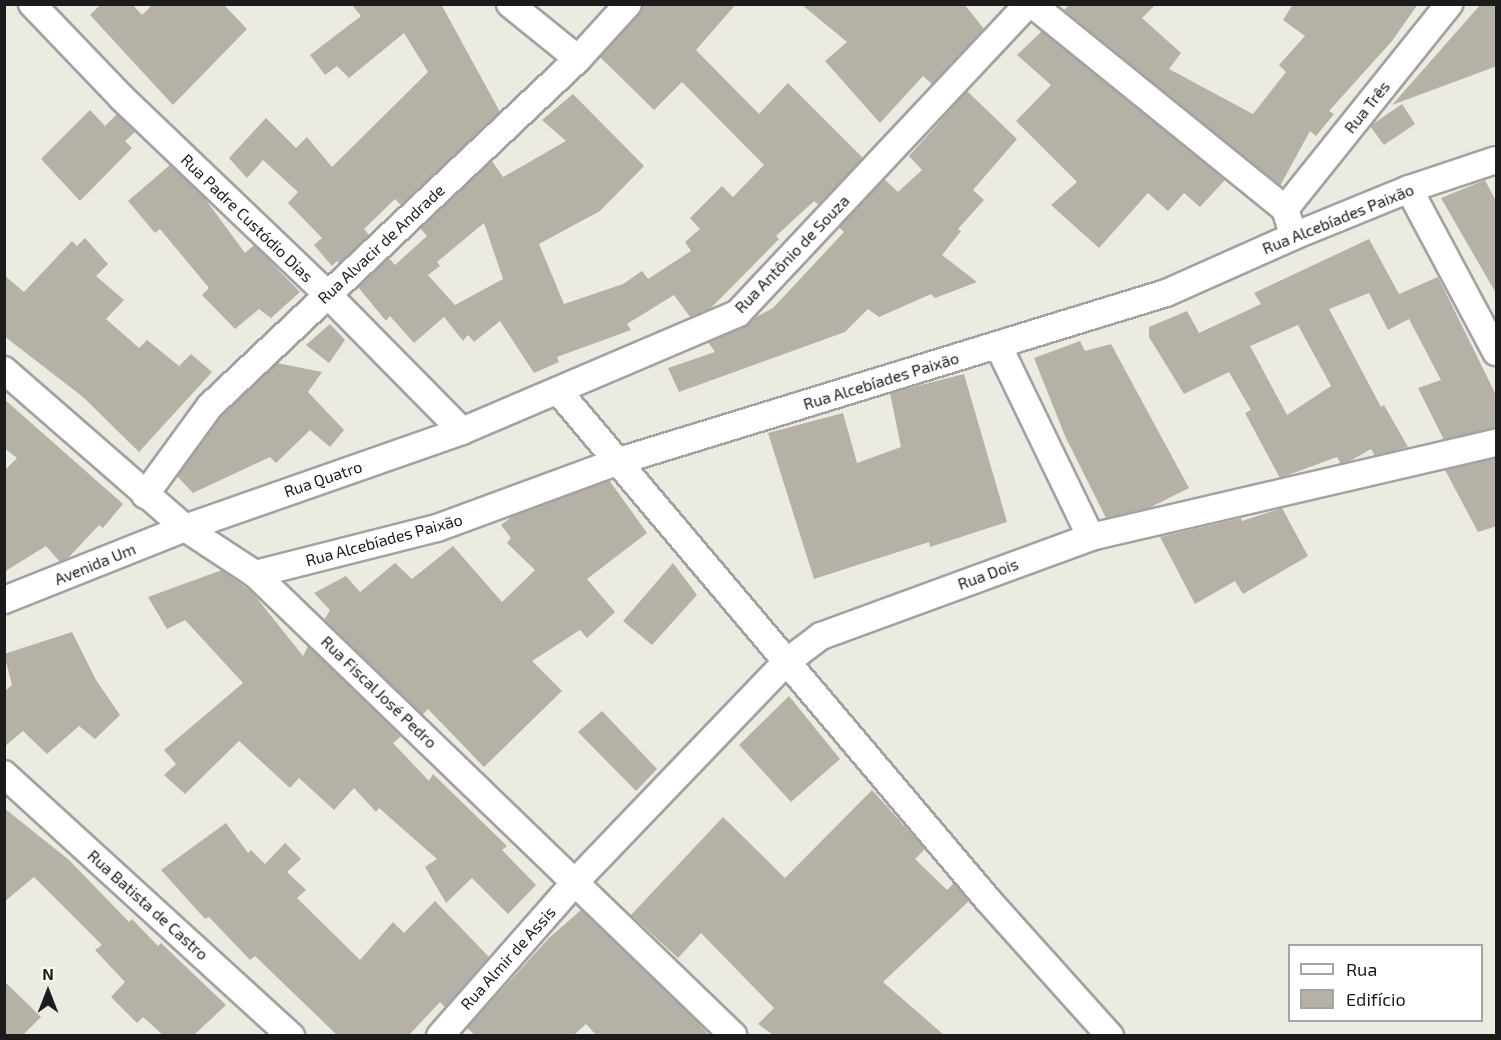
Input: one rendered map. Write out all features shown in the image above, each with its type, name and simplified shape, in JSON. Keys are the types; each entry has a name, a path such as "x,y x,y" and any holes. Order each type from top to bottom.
{"street":[{"name":"Rua Padre Custódio Dias","path":"32,4 122,98 327,294 462,431"},
{"path":"510,4 578,60"},
{"name":"Rua Alvacir de Andrade","path":"145,495 210,406 578,60 628,4"},
{"path":"1030,4 1285,209 1294,236"},
{"name":"Rua Antônio de Souza","path":"462,431 559,392 738,313 1030,4"},
{"name":"Rua Três","path":"1285,209 1449,4"},
{"name":"Rua Alcebíades Paixão","path":"255,574 437,528 616,462 1166,293 1294,236 1409,189 1497,160"},
{"path":"1409,189 1497,352"},
{"path":"998,345 1091,537"},
{"name":"Rua Fiscal José Pedro","path":"4,370 185,528 255,574 734,1035"},
{"path":"559,392 785,663 988,900 1110,1035"},
{"name":"Rua Quatro","path":"185,528 462,431"},
{"name":"Rua Dois","path":"576,881 785,663 821,636 1091,537 1497,444"},
{"name":"Avenida Um","path":"4,600 185,528"},
{"name":"Rua Batista de Castro","path":"4,774 291,1035"},
{"name":"Rua Almir de Assis","path":"440,1035 576,881"}],"building":[{"path":"101,4 132,4 142,15 153,4 223,4 247,29 173,105 90,15"},
{"path":"351,4 441,4 500,112 401,205 395,199 364,229 369,235 339,263 337,261 332,266 314,245 322,238 288,203 298,192 263,160 247,178 229,158 266,118 296,148 307,137 332,167 428,72 404,33 349,78 337,66 325,75 310,55 361,16"},
{"path":"643,4 736,4 696,50 759,114 788,83 863,158 819,205 814,201 776,236 779,239 710,309 690,317 674,295 627,324 631,330 557,357 559,362 534,373 500,321 474,342 468,335 463,341 444,317 414,343 390,316 386,321 358,287 389,258 395,265 427,236 420,228 492,161 503,177 566,141 542,120 573,94 644,166 600,211 539,244 564,304 623,284 642,271 648,279 691,251 685,242 700,229 690,218 722,186 733,197 764,165 682,82 654,110 600,57 639,14","holes":["484,223 503,279 455,305 428,275 440,266 437,262"]},
{"path":"801,4 964,4 984,29 932,84 923,76 880,123 825,61 847,42"},
{"path":"1070,4 1156,4 1142,18 1181,53 1169,69 1253,114 1286,72 1279,65 1305,36 1283,20 1293,4 1418,4 1392,41 1329,111 1334,114 1316,136 1310,131 1280,186 1064,10"},
{"path":"1481,4 1497,4 1497,66 1392,105"},
{"path":"1042,31 1225,180 1200,207 1184,193 1168,211 1148,193 1099,248 1051,205 1077,182 1016,121 1051,85 1017,55"},
{"path":"967,91 1017,139 973,190 984,200 958,229 961,231 942,255 977,282 935,298 931,294 879,317 868,309 845,332 679,392 668,368 715,352 708,342 773,308 844,232 839,227 884,179 898,192 922,170 909,156"},
{"path":"1402,104 1415,124 1384,145 1370,126"},
{"path":"90,110 105,126 117,114 135,132 125,141 132,148 80,201 41,159"},
{"path":"170,165 203,196 245,253 254,245 300,292 271,318 259,309 235,329 202,295 209,288 160,229 155,233 128,201"},
{"path":"1485,180 1497,203 1497,295 1441,198"},
{"path":"85,238 108,264 96,276 124,300 106,319 139,348 147,340 179,366 191,354 212,372 139,452 83,397 4,336 4,275 24,292 72,241 77,246"},
{"path":"1369,239 1399,294 1438,277 1497,397 1497,428 1444,440 1418,388 1441,380 1409,319 1388,330 1369,293 1329,309 1381,407 1384,405 1408,447 1375,456 1371,449 1341,464 1337,457 1280,478 1245,413 1251,410 1229,372 1184,394 1149,337 1149,327 1187,311 1199,333 1261,304 1254,293","holes":["1298,325 1331,386 1287,415 1250,346"]},
{"path":"330,324 345,340 329,363 306,345"},
{"path":"1080,341 1085,351 1111,344 1189,488 1149,508 1106,518 1065,436 1034,358"},
{"path":"277,363 322,372 308,392 344,430 330,447 310,430 276,463 270,457 193,493 177,476 221,416"},
{"path":"964,374 1007,522 930,547 929,542 814,579 768,433 843,413 857,463 901,447 890,393"},
{"path":"4,399 123,504 103,528 99,525 68,558 60,562 46,546 4,572 4,471 17,458 4,448"},
{"path":"1497,458 1497,526 1478,532 1445,470"},
{"path":"609,480 647,533 587,579 615,612 587,638 580,630 532,661 562,691 484,767 428,709 422,715 324,620 330,610 314,593 346,576 360,592 395,563 412,579 453,546 502,602 535,570 507,543 511,538 501,525 513,516"},
{"path":"1282,508 1308,556 1243,594 1235,581 1195,604 1160,537 1241,518 1242,521"},
{"path":"673,563 697,595 652,645 623,621"},
{"path":"222,570 252,592 303,656 308,646 401,736 393,743 429,781 433,774 507,846 502,850 536,885 508,914 472,878 446,903 425,867 437,859 379,808 376,812 354,788 334,810 299,778 290,788 239,741 185,794 164,775 176,764 164,750 243,683 185,620 167,629 148,597"},
{"path":"72,632 96,680 120,715 95,739 79,726 47,754 23,731 4,747 4,692 12,685 4,654"},
{"path":"789,696 840,759 791,802 739,745"},
{"path":"602,711 657,769 636,791 578,732"},
{"path":"872,790 925,849 915,859 947,890 954,883 969,901 883,982 944,1035 773,1035 758,1024 774,1008 701,933 678,958 631,915 723,817 785,878"},
{"path":"4,808 69,860 129,922 132,919 158,946 161,943 226,1005 194,1035 163,1035 143,1017 137,1023 111,997 125,982 95,950 102,945 34,877 4,902"},
{"path":"226,823 248,853 251,850 265,864 285,843 301,859 287,872 306,890 297,898 360,960 393,922 404,933 435,901 489,957 445,1007 440,1002 409,1035 337,1035 255,956 250,960 209,917 205,919 161,870"},
{"path":"581,910 709,1035 596,1035 586,1024 574,1035 475,1035 467,1028 549,938"},
{"path":"4,981 41,1017 23,1035 4,1035"}]}
